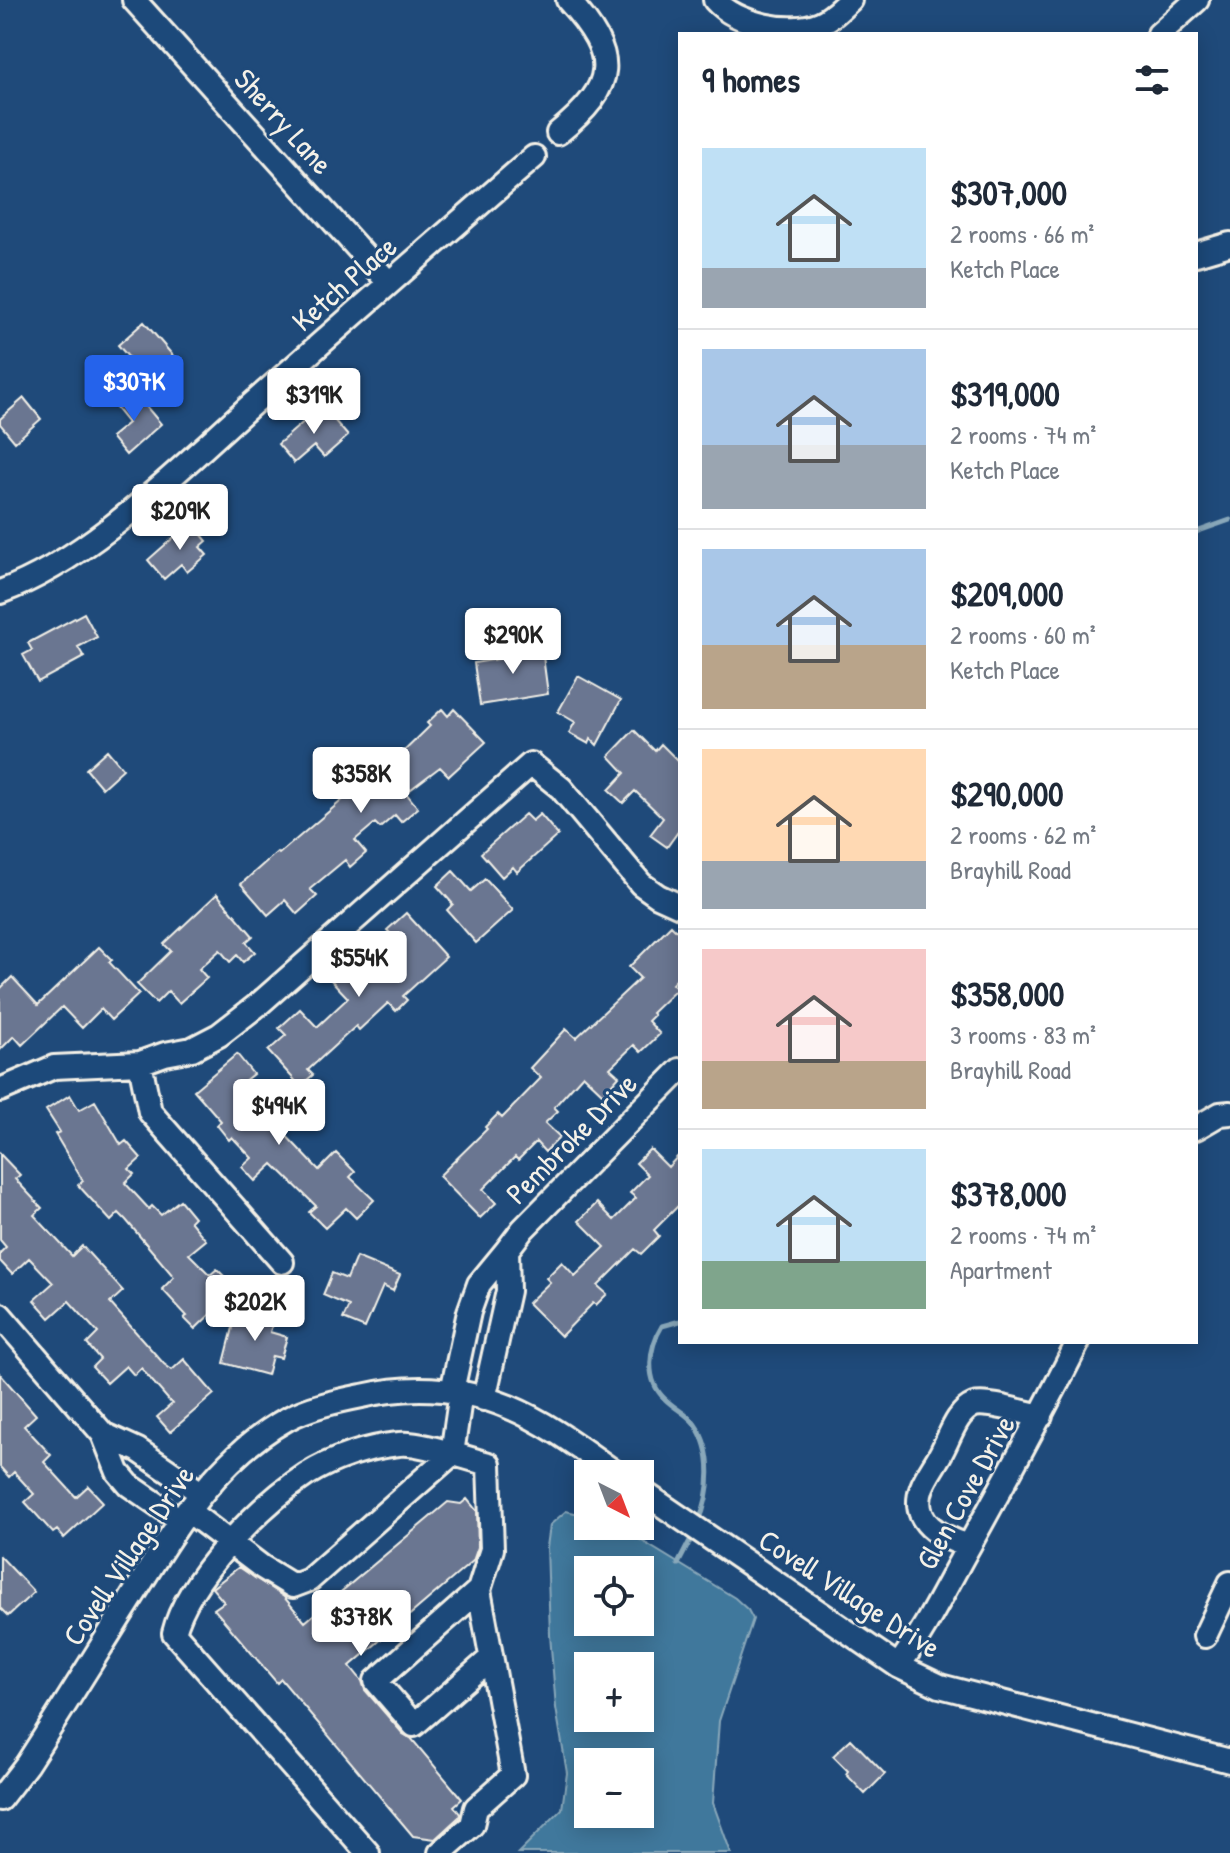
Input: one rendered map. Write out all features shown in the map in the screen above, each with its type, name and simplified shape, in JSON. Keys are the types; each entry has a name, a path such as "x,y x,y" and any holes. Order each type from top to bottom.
{"street":[{"name":"Sherry Lane","path":"134,0 389,283"},
{"path":"558,133 585,111 600,90 605,71 601,43 568,0"},
{"path":"715,0 720,6 752,23 800,29 822,23 850,0"},
{"path":"1161,32 1197,0"},
{"name":"Ketch Place","path":"0,592 54,565 97,537 534,157"},
{"path":"1198,253 1230,244"},
{"path":"0,1090 54,1067 140,1063 192,1049 219,1035 259,1004 531,764 561,788 641,884 678,905"},
{"path":"140,1063 150,1112 282,1262"},
{"name":"Pembroke Drive","path":"452,1454 456,1391 469,1312 479,1284 523,1229 678,1072"},
{"path":"1198,1127 1225,1114"},
{"name":"Pembroke Drive","path":"484,1399 508,1291 507,1250"},
{"path":"469,1312 501,1318"},
{"path":"0,1315 103,1434 118,1472 129,1485 190,1508"},
{"name":"Glen Cove Drive","path":"898,1666 923,1633 1077,1344"},
{"name":"Covell Village Drive","path":"0,1799 27,1764 190,1508 243,1451 287,1419 329,1403 381,1391 427,1388 456,1391 510,1407 597,1460"},
{"path":"968,1546 941,1536 928,1525 919,1506 922,1488 960,1416 971,1406 984,1403 1041,1416"},
{"path":"103,1434 138,1450 190,1508 262,1567 293,1586 309,1580 452,1454"},
{"path":"368,1853 174,1633 179,1614 211,1564 270,1504 307,1474 351,1454 403,1443 489,1464 492,1549 479,1590 513,1775 476,1808 472,1825 440,1853"},
{"path":"129,1485 148,1459"},
{"name":"Covell Village Drive","path":"654,1500 898,1666 940,1686 1230,1761"},
{"path":"1205,1636 1230,1583"},
{"path":"479,1590 376,1681 414,1725 491,1658"}],"water":[{"path":"566,1511 574,1513 574,1540 640,1540 735,1598 748,1610 753,1619 719,1721 713,1803 731,1853 518,1853 562,1809 567,1773 556,1708 547,1547 550,1525"}],"building":[{"path":"144,322 175,358 149,381 118,345"},
{"path":"134,392 161,424 126,455 111,437 128,423 115,407"},
{"path":"24,398 41,419 15,442 0,424 0,419"},
{"path":"322,406 348,436 324,457 314,446 294,463 278,444"},
{"path":"191,522 207,541 200,547 207,555 187,572 181,564 164,579 148,560"},
{"path":"84,613 97,637 78,647 84,657 38,682 23,655 32,650 28,643"},
{"path":"541,641 548,694 480,705 474,663 518,656 517,645"},
{"path":"578,676 621,700 597,745 591,739 589,744 569,733 575,722 558,712"},
{"path":"442,709 448,716 454,709 486,742 449,776 440,767 406,793 418,808 401,822 395,815 380,828 375,823 355,840 366,853 350,867 345,860 310,889 317,896 297,914 285,900 268,915 241,884 394,757 396,759 430,726 427,723"},
{"path":"634,730 655,751 661,744 678,761 678,832 667,847 650,835 663,818 635,791 623,803 609,790 625,773 609,756"},
{"path":"107,750 123,769 102,788 86,769"},
{"path":"525,814 532,821 540,814 558,835 517,872 513,867 502,877 481,853"},
{"path":"453,871 471,891 485,879 513,910 476,943 447,910 453,904 437,886"},
{"path":"217,894 253,936 246,942 255,952 243,962 237,955 230,962 220,950 199,969 207,978 179,1003 168,991 156,1003 137,984 171,951 164,944"},
{"path":"406,913 446,957 403,996 407,1000 396,1011 388,1003 359,1030 356,1026 308,1070 313,1075 300,1086 268,1051 286,1035 279,1028 300,1009 317,1027 348,998 331,980 347,964 357,975 373,963 397,941 387,930"},
{"path":"671,925 678,932 678,978 672,984 677,989 652,1013 654,1015 648,1021 660,1034 641,1052 634,1045 610,1068 619,1076 603,1094 583,1075 554,1107 558,1111 545,1123 560,1137 545,1152 536,1142 518,1160 515,1157 483,1189 496,1203 480,1218 439,1176 498,1114 502,1118 541,1078 530,1068 566,1029 576,1038 640,978 629,967"},
{"path":"99,947 139,994 111,1020 101,1009 82,1028 62,1007 22,1045 14,1036 0,1050 0,989 12,977 38,1005"},
{"path":"237,1054 253,1074 238,1086 264,1117 273,1109 285,1121 278,1127 319,1170 336,1153 355,1172 350,1177 374,1200 356,1218 346,1208 325,1228 309,1212 316,1206 273,1164 255,1181 242,1167 252,1158 232,1137 229,1140 217,1125 221,1121 194,1090"},
{"path":"70,1095 79,1110 95,1101 121,1145 126,1141 141,1158 129,1169 134,1174 125,1183 149,1209 152,1206 161,1215 180,1200 194,1217 190,1221 206,1240 189,1254 210,1275 217,1269 231,1283 217,1297 222,1303 195,1329 162,1289 174,1277 119,1213 111,1221 78,1185 83,1181 55,1134 60,1132 46,1110"},
{"path":"650,1149 668,1167 678,1156 678,1206 654,1230 659,1236 641,1254 635,1249 598,1286 607,1294 596,1305 593,1303 561,1336 528,1303 550,1282 546,1278 562,1262 575,1276 605,1247 579,1221 597,1203 614,1220 636,1198 630,1193 648,1175 636,1163"},
{"path":"0,1154 20,1175 15,1179 42,1208 34,1215 72,1256 82,1246 123,1291 110,1303 164,1364 172,1370 184,1359 214,1394 170,1432 157,1417 172,1404 141,1368 134,1375 126,1366 107,1383 92,1367 100,1359 87,1344 98,1333 69,1301 50,1318 34,1300 53,1283 29,1258 12,1274 0,1261 0,1253 6,1247 0,1240"},
{"path":"356,1257 400,1275 393,1291 383,1286 365,1328 343,1319 349,1306 323,1295 332,1273 347,1279"},
{"path":"256,1308 275,1314 270,1332 287,1337 281,1358 272,1356 267,1375 224,1363 236,1316 252,1320"},
{"path":"0,1374 36,1415 24,1426 51,1455 44,1462 76,1497 88,1486 103,1502 64,1538 57,1530 53,1533 25,1502 34,1494 14,1472 9,1477 0,1467"},
{"path":"467,1499 477,1511 478,1547 473,1561 350,1666 365,1690 403,1734 411,1738 462,1799 454,1806 459,1817 435,1839 413,1836 281,1679 277,1683 214,1609 224,1602 212,1588 239,1567 284,1597 305,1622 448,1502 461,1504"},
{"path":"0,1556 34,1592 8,1616 0,1608"},
{"path":"851,1739 885,1774 865,1794 833,1756"}],"waterway":[{"path":"1198,531 1230,520"},
{"path":"678,1322 662,1326 654,1344 651,1373 658,1391 688,1417 701,1434 709,1473 706,1499 698,1524"},
{"path":"678,1564 694,1533"}]}
